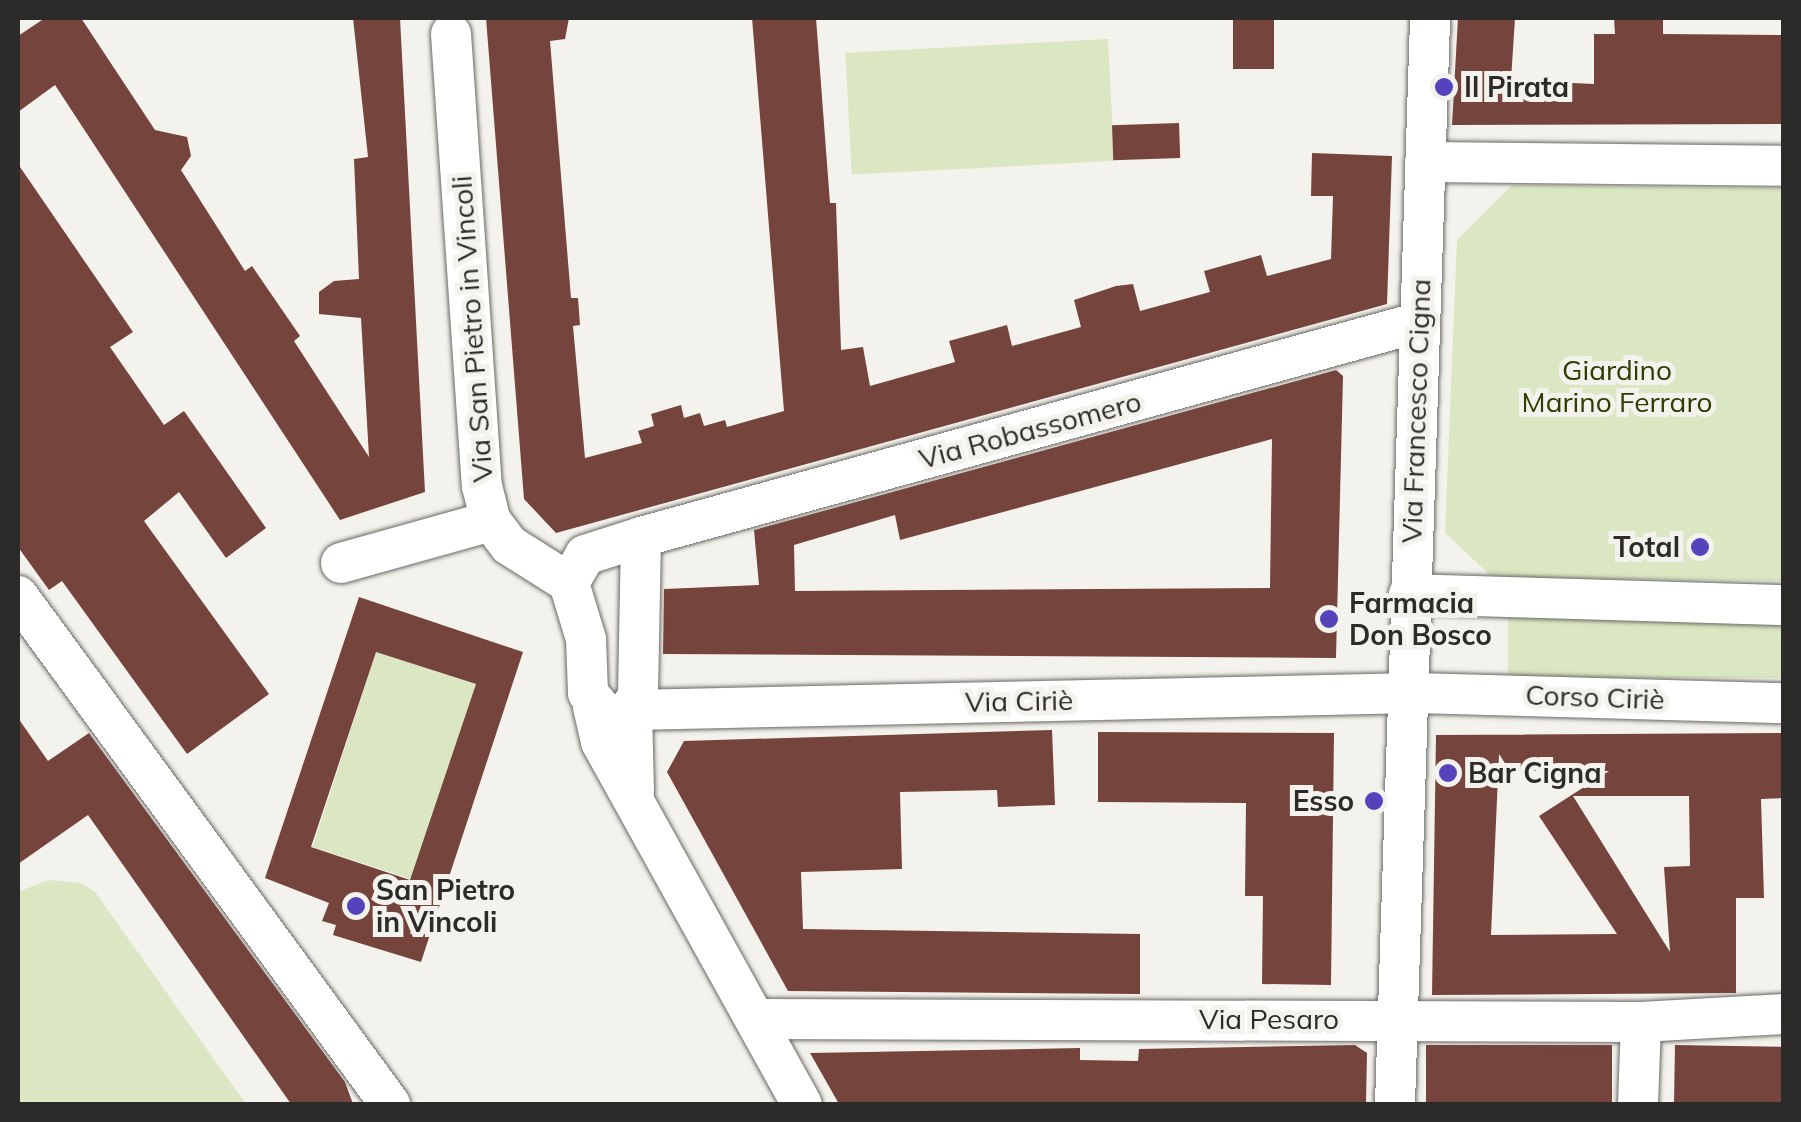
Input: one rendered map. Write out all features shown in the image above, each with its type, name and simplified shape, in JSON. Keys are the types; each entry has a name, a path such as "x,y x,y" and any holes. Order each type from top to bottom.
{"street":[{"name":"Via Francesco Cigna","path":"1395,1104 1430,18"},
{"name":"Via San Pietro in Vincoli","path":"451,34 476,439 490,520 529,564 569,583"},
{"path":"1425,162 1784,166"},
{"name":"Via Robassomero","path":"569,583 584,555 641,537 1420,322"},
{"path":"341,563 490,520"},
{"path":"612,708 640,690 641,537"},
{"path":"569,583 612,708 634,792 802,1104"},
{"path":"1409,594 1784,605"},
{"path":"18,596 362,1072 390,1104"},
{"name":"Via Ciriè","path":"612,708 1407,693"},
{"name":"Corso Ciriè","path":"1407,693 1784,703"},
{"name":"Via Pesaro","path":"755,1019 1641,1022 1784,1014"},
{"path":"1638,1104 1641,1022"}],"green space":[{"path":"1108,39 1114,161 852,175 845,53"},
{"name":"Giardino Marino Ferraro","path":"1512,185 1783,188 1783,581 1492,577 1445,533 1457,240"},
{"path":"1508,618 1783,618 1783,678 1508,678"},
{"path":"376,652 476,684 413,879 313,847"},
{"path":"48,880 81,883 95,892 246,1104 18,1104 18,892"}],"building":[{"path":"45,18 81,18 155,130 187,137 191,156 181,170 245,271 252,266 300,336 294,341 369,457 361,318 319,314 319,292 334,281 359,279 354,159 368,157 353,18 400,18 425,492 340,520 55,85 18,112 18,36"},
{"path":"486,18 569,18 565,39 550,41 571,298 578,298 580,325 573,326 585,458 642,443 638,431 654,426 651,414 681,405 684,418 700,413 704,426 725,420 727,427 784,411 752,18 816,18 830,203 836,203 841,350 863,347 870,386 955,362 949,341 1007,325 1012,346 1081,327 1074,300 1116,286 1133,284 1140,311 1210,292 1204,271 1261,255 1267,276 1331,259 1333,196 1311,196 1312,153 1392,156 1387,304 556,533 524,499"},
{"path":"1233,18 1274,18 1274,69 1233,69"},
{"path":"1458,18 1515,18 1511,80 1594,84 1594,34 1615,34 1614,18 1663,18 1663,34 1784,35 1784,124 1452,125"},
{"path":"1179,123 1180,158 1113,160 1112,125"},
{"path":"18,164 133,332 110,347 164,425 184,411 266,528 226,558 179,492 144,521 269,694 187,754 62,581 49,590 18,547"},
{"path":"1336,370 1343,376 1336,658 663,654 664,589 759,585 754,530","holes":["1272,439 1270,588 795,591 794,545 895,515 900,540"]},
{"path":"359,597 523,652 421,962 333,935 336,925 322,921 329,903 265,878","holes":["376,652 476,684 410,880 311,847"]},
{"path":"18,718 48,761 89,733 345,1082 353,1104 291,1104 88,815 18,864"},
{"path":"1052,730 1055,805 998,807 997,790 900,792 902,869 801,872 803,929 1140,934 1140,994 788,991 667,772 684,741"},
{"path":"1098,732 1334,733 1331,985 1262,984 1263,896 1245,896 1246,803 1098,802"},
{"path":"1784,733 1784,798 1761,799 1764,898 1736,898 1736,993 1432,995 1436,735","holes":["1499,754 1510,771 1609,771 1539,816 1617,934 1491,935","1573,796 1689,796 1690,866 1664,867 1670,952"]},
{"path":"1355,1045 1367,1053 1366,1104 839,1104 810,1053 1080,1048 1080,1060 1138,1061 1139,1049"},
{"path":"1426,1045 1612,1045 1612,1104 1426,1104"},
{"path":"1675,1045 1784,1047 1783,1104 1674,1104"}],"place":[{"name":"Il Pirata","path":"1444,87"},
{"name":"Total","path":"1700,547"},
{"name":"Farmacia Don Bosco","path":"1329,619"},
{"name":"Bar Cigna","path":"1448,773"},
{"name":"Esso","path":"1374,801"},
{"name":"San Pietro in Vincoli","path":"356,906"}]}
